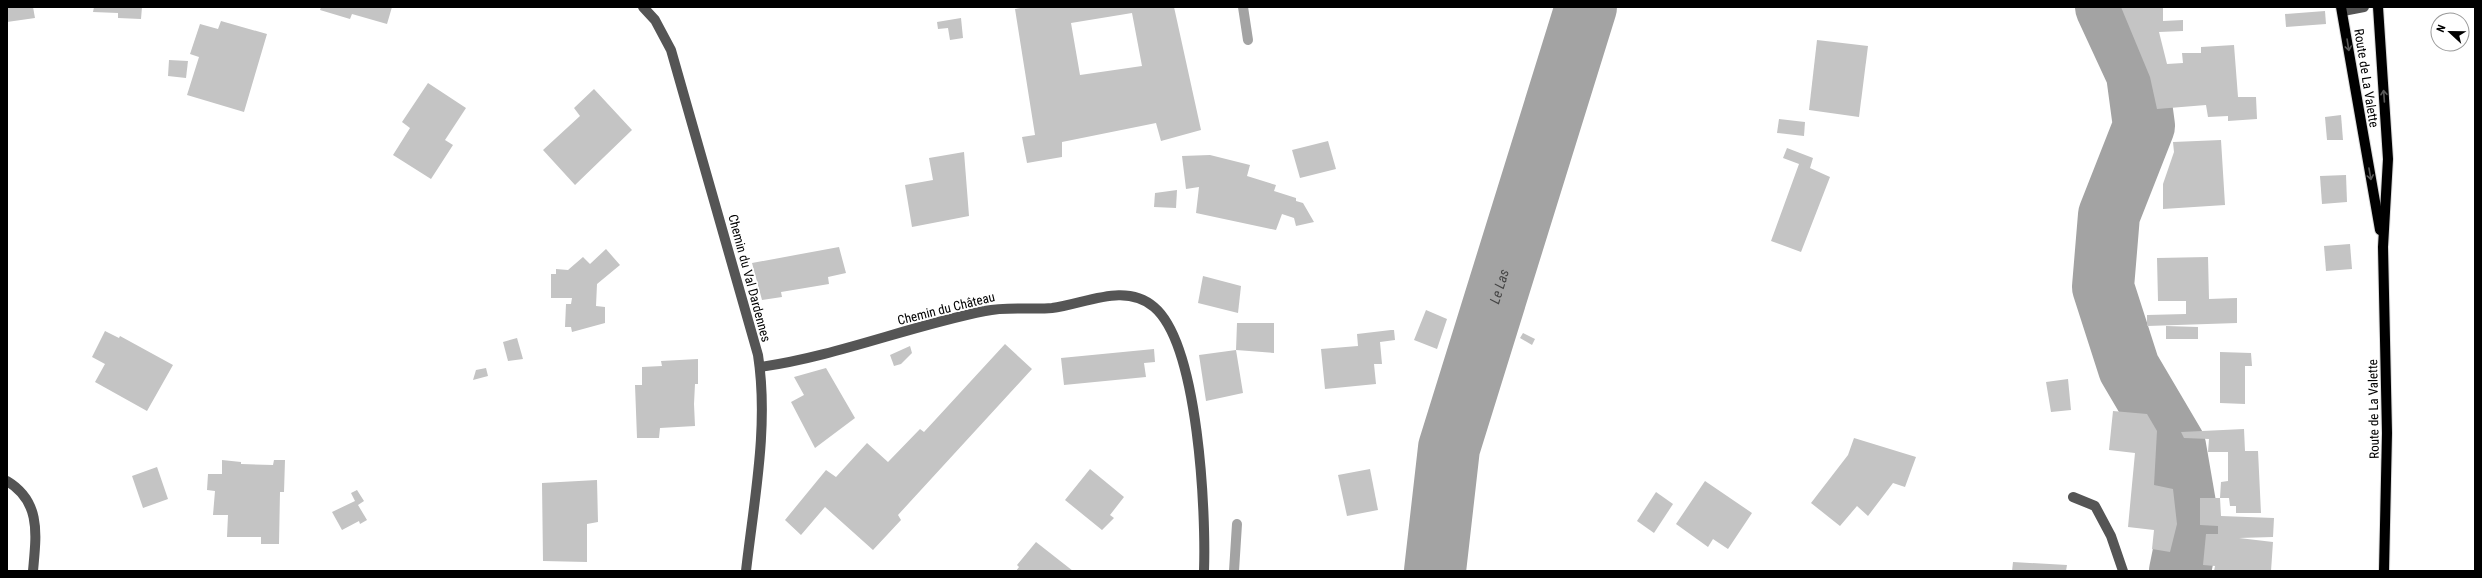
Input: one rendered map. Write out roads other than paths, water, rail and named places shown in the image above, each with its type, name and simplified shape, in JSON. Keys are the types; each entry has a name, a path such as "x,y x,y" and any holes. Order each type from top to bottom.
{"main road":[{"name":"Route de La Valette","path":"2378,7 2388,159 2383,247 2387,433 2384,571"},
{"name":"Route de La Valette","path":"2342,9 2383,247"}],"street":[{"path":"646,10 658,7"},
{"path":"2342,9 2364,7"},
{"name":"Chemin du Val Dardennes","path":"646,10 655,20 671,50 738,279 760,367 763,388 762,436 746,571"},
{"name":"Chemin du Château","path":"760,367 850,349 930,323 985,311 1004,308 1053,308 1112,295 1134,297 1154,307 1164,318 1175,342 1186,376 1196,421 1201,471 1204,571"},
{"path":"7,481 23,492 31,508 37,530 33,571"},
{"path":"2073,497 2095,506 2108,529 2122,571"}],"waterway":[{"path":"1243,7 1248,40"},
{"name":"Le Las","path":"1435,571 1449,448 1586,7"},
{"path":"2106,7 2137,74 2144,126 2109,215 2103,287 2129,368 2175,446 2189,527 2180,571"},
{"path":"1234,571 1237,524"}]}
